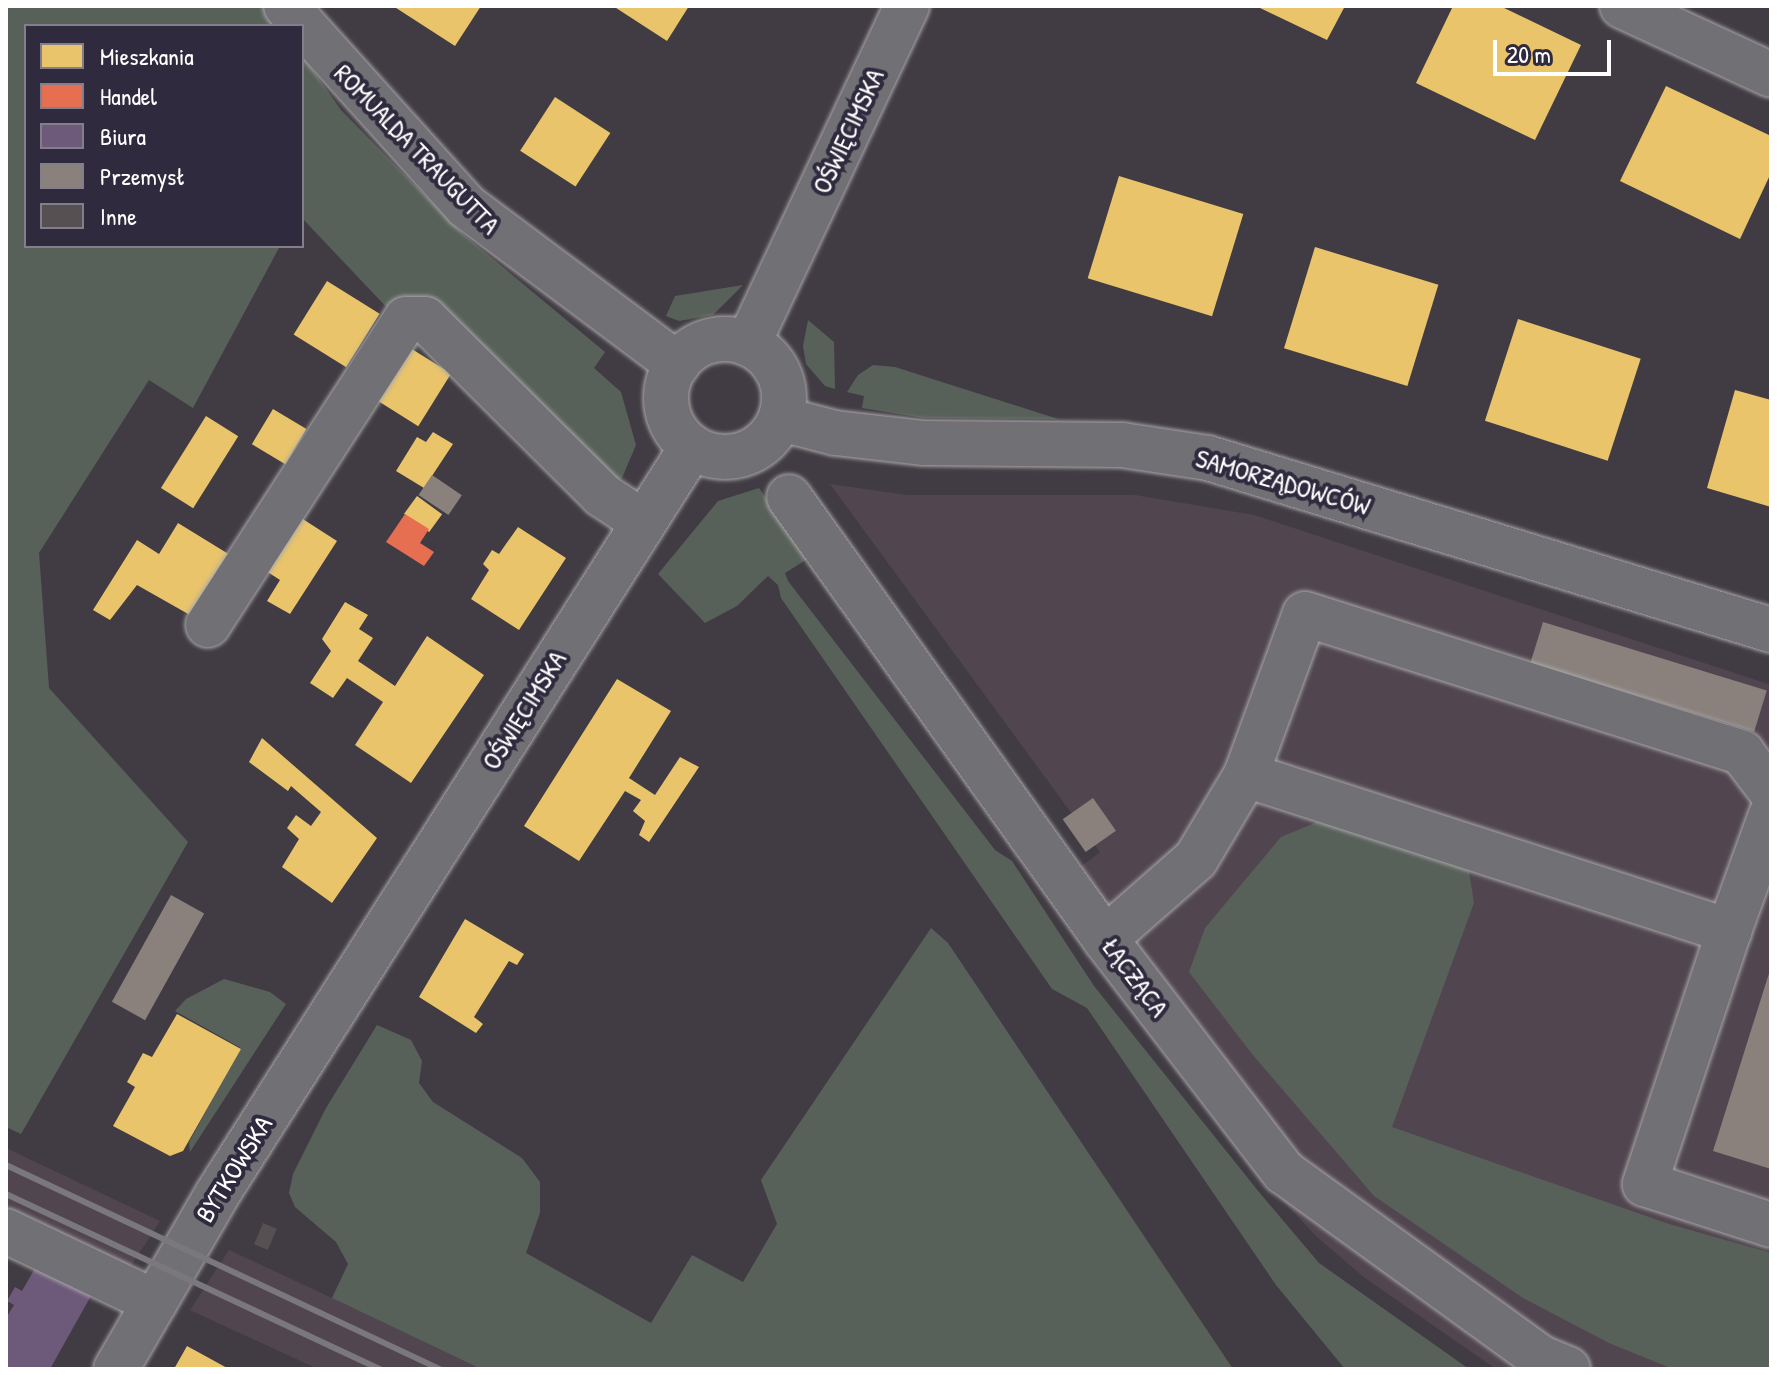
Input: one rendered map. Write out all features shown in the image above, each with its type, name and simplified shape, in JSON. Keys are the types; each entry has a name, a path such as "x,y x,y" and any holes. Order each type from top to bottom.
{"street":[{"name":"ROMUALDA TRAUGUTTA","path":"286,6 302,24"},
{"name":"OŚWIĘCIMSKA","path":"748,344 907,6"},
{"path":"1622,6 1771,75"},
{"name":"ROMUALDA TRAUGUTTA","path":"304,26 466,206 677,364"},
{"path":"208,625 406,319 425,319 602,495 643,522"},
{"path":"709,341 748,344 767,356 779,375 784,397 781,419 772,434 743,455 708,456 692,447 669,418 668,381 677,364 709,341"},
{"name":"SAMORZĄDOWCÓW","path":"781,419 835,433 924,443 1122,445 1208,458 1771,630"},
{"name":"OŚWIĘCIMSKA","path":"357,972 692,447"},
{"name":"ŁĄCZĄCA","path":"789,497 1105,939 1284,1172 1541,1358 1568,1369"},
{"path":"1105,939 1196,859 1246,775 1305,614 1742,753 1771,791"},
{"path":"1246,775 1729,931"},
{"path":"1771,815 1645,1184 1771,1225"},
{"name":"BYTKOWSKA","path":"116,1369 357,972"},
{"path":"6,1231 155,1302"}],"shaded area":[{"path":"6,6 267,6 280,24 24,24 24,248 279,248 193,408 149,380 39,553 49,688 188,842 21,1134 6,1127"},
{"path":"304,58 341,110 463,234 605,352 594,368 621,392 636,445 622,478 607,482 392,313 304,220"},
{"path":"743,285 713,315 679,321 666,316 675,296"},
{"path":"808,320 834,342 835,389 825,386 806,364 803,346"},
{"path":"873,365 895,367 1058,419 924,418 862,408 864,396 847,392 858,375"},
{"path":"830,484 906,495 1135,495 1254,515 1771,685 1771,1369 1496,1369 1365,1278 1317,1237 1256,1172 1047,893 1100,852"},
{"path":"759,488 809,558 785,573 788,581 995,850 1012,861 1094,986 1259,1192 1319,1263 1469,1369 1345,1369 1276,1285 1087,1008 1052,989 781,598 778,585 768,576 737,606 705,623 658,574 718,501"},
{"path":"1329,817 1467,859 1474,903 1392,1127 1669,1224 1771,1253 1771,1369 1673,1369 1609,1343 1523,1298 1374,1196 1252,1054 1189,972 1205,928 1281,837"},
{"path":"931,928 948,943 1233,1369 481,1369 332,1298 348,1264 336,1242 295,1207 289,1193 293,1174 326,1108 377,1025 411,1040 422,1061 419,1083 433,1102 522,1158 540,1182 540,1213 526,1253 651,1323 692,1255 743,1282 777,1224 761,1180"},
{"path":"224,979 270,992 286,1004 190,1152 189,1142 241,1048 175,1011 186,999"},
{"path":"6,1148 160,1221 123,1278 6,1224"},
{"path":"229,1250 481,1369 318,1369 190,1310"}],"building: Mieszkania":[{"path":"393,6 481,6 455,46"},
{"path":"613,6 689,6 667,41"},
{"path":"1256,6 1345,6 1327,40"},
{"path":"1453,6 1500,6 1581,45 1535,140 1416,83"},
{"path":"1666,86 1771,136 1771,173 1740,239 1620,181"},
{"path":"555,97 610,133 575,187 520,151"},
{"path":"1119,176 1243,214 1212,316 1088,278"},
{"path":"1315,247 1438,285 1407,386 1284,348"},
{"path":"327,281 380,314 346,367 294,334"},
{"path":"1518,319 1641,359 1608,461 1485,421"},
{"path":"407,346 451,374 418,426 374,399"},
{"path":"1735,390 1771,400 1771,507 1707,488"},
{"path":"273,409 306,429 285,464 252,444"},
{"path":"206,416 238,436 193,508 161,488"},
{"path":"433,432 453,444 424,488 396,471 417,437 426,442"},
{"path":"417,496 442,514 429,532 404,514"},
{"path":"295,514 337,541 290,614 267,601 280,580 260,567"},
{"path":"178,523 235,558 197,619 137,585 110,620 93,610 137,540 159,554"},
{"path":"518,527 566,558 519,630 471,599 489,570 483,564 492,550 499,554"},
{"path":"345,602 368,615 359,629 373,638 358,661 395,686 427,636 484,675 411,783 355,745 383,702 347,678 333,698 310,683 331,651 322,639"},
{"path":"617,679 671,711 629,778 655,795 680,757 699,767 649,842 639,835 645,821 633,811 641,800 625,791 579,861 524,826"},
{"path":"262,738 377,838 332,903 282,867 299,839 287,828 296,815 311,826 321,812 291,786 288,791 249,762"},
{"path":"465,919 524,954 517,965 509,961 474,1017 483,1024 476,1033 419,997"},
{"path":"177,1014 241,1049 183,1151 170,1156 113,1126 135,1087 127,1082 143,1053 152,1057"},
{"path":"187,1346 229,1369 174,1369"}],"building: Handel":[{"path":"405,514 429,529 420,543 434,552 424,566 386,542"}],"building: Biura":[{"path":"38,1263 92,1294 50,1369 6,1369 6,1318 14,1305 7,1301 15,1287 22,1291"}],"building: Przemysł":[{"path":"432,475 462,495 448,515 419,495"},
{"path":"1543,622 1767,690 1754,732 1530,663"},
{"path":"1093,798 1116,831 1086,852 1063,819"},
{"path":"171,895 204,913 145,1020 112,1002"},
{"path":"1771,967 1771,1169 1713,1151"}],"building: Inne":[{"path":"263,1223 277,1229 268,1250 254,1244"}],"railway":[{"path":"6,1165 440,1369"},
{"path":"6,1194 380,1369"}]}
